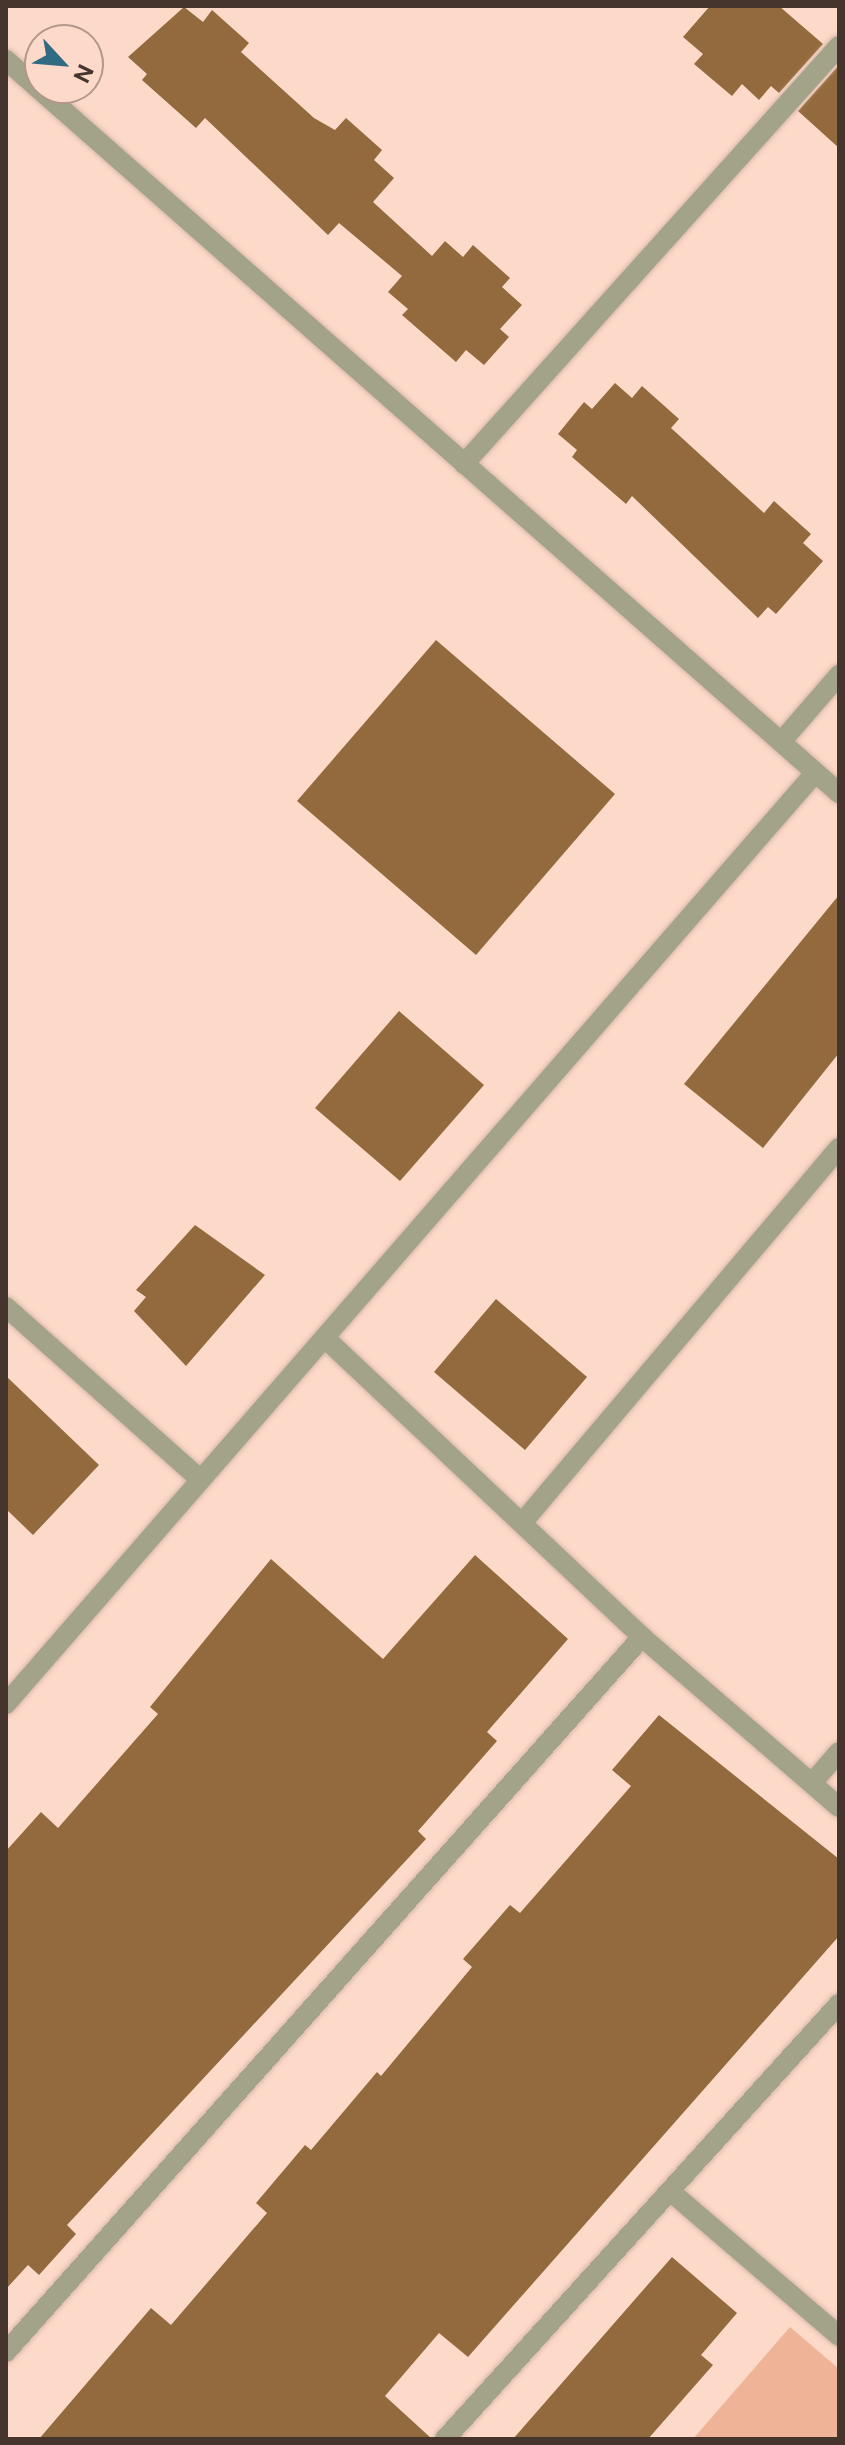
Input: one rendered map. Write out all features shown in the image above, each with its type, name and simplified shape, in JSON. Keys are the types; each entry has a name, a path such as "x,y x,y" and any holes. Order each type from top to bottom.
{"street":[{"path":"464,464 839,46"},
{"path":"6,60 839,793"},
{"path":"781,742 839,675"},
{"path":"6,1704 815,773"},
{"path":"522,1523 839,1148"},
{"path":"6,1307 200,1479"},
{"path":"326,1339 642,1637 839,1807"},
{"path":"6,2352 642,1637"},
{"path":"812,1783 839,1752"},
{"path":"445,2439 839,2004"},
{"path":"670,2191 839,2336"}],"shaded area":[{"path":"790,2327 839,2369 839,2439 693,2439"}],"building":[{"path":"710,6 779,6 823,44 779,93 771,86 759,100 742,84 732,96 694,64 703,54 683,37"},
{"path":"184,7 203,22 212,10 249,43 241,52 314,118 335,130 346,118 382,150 374,160 394,178 373,202 432,256 445,241 463,257 473,245 510,278 502,287 522,305 500,329 509,337 484,365 466,350 456,362 402,315 408,309 388,292 402,276 339,223 328,235 205,118 196,128 142,80 147,74 128,57"},
{"path":"839,65 839,148 798,111"},
{"path":"615,383 632,398 642,386 679,419 671,428 764,513 774,501 811,534 803,543 823,561 776,614 768,607 758,618 632,496 626,504 572,457 577,450 558,434 584,402 592,409"},
{"path":"436,640 615,794 476,955 297,801"},
{"path":"839,895 839,1053 763,1148 684,1084"},
{"path":"399,1011 484,1085 400,1181 315,1108"},
{"path":"195,1225 265,1275 186,1366 134,1311 146,1297 136,1290"},
{"path":"496,1299 587,1377 525,1450 434,1372"},
{"path":"6,1376 99,1465 33,1535 6,1509"},
{"path":"475,1555 568,1639 487,1732 497,1741 418,1831 426,1839 67,2225 76,2234 39,2275 28,2265 6,2289 6,1851 41,1812 58,1828 158,1714 150,1707 271,1559 383,1659"},
{"path":"659,1715 839,1859 839,1936 468,2357 439,2333 385,2396 432,2439 39,2439 151,2308 171,2325 267,2213 256,2203 305,2145 311,2150 377,2072 381,2076 472,1967 463,1959 510,1905 520,1913 631,1786 612,1770"},
{"path":"672,2257 737,2313 701,2355 713,2365 648,2439 513,2439"}]}
